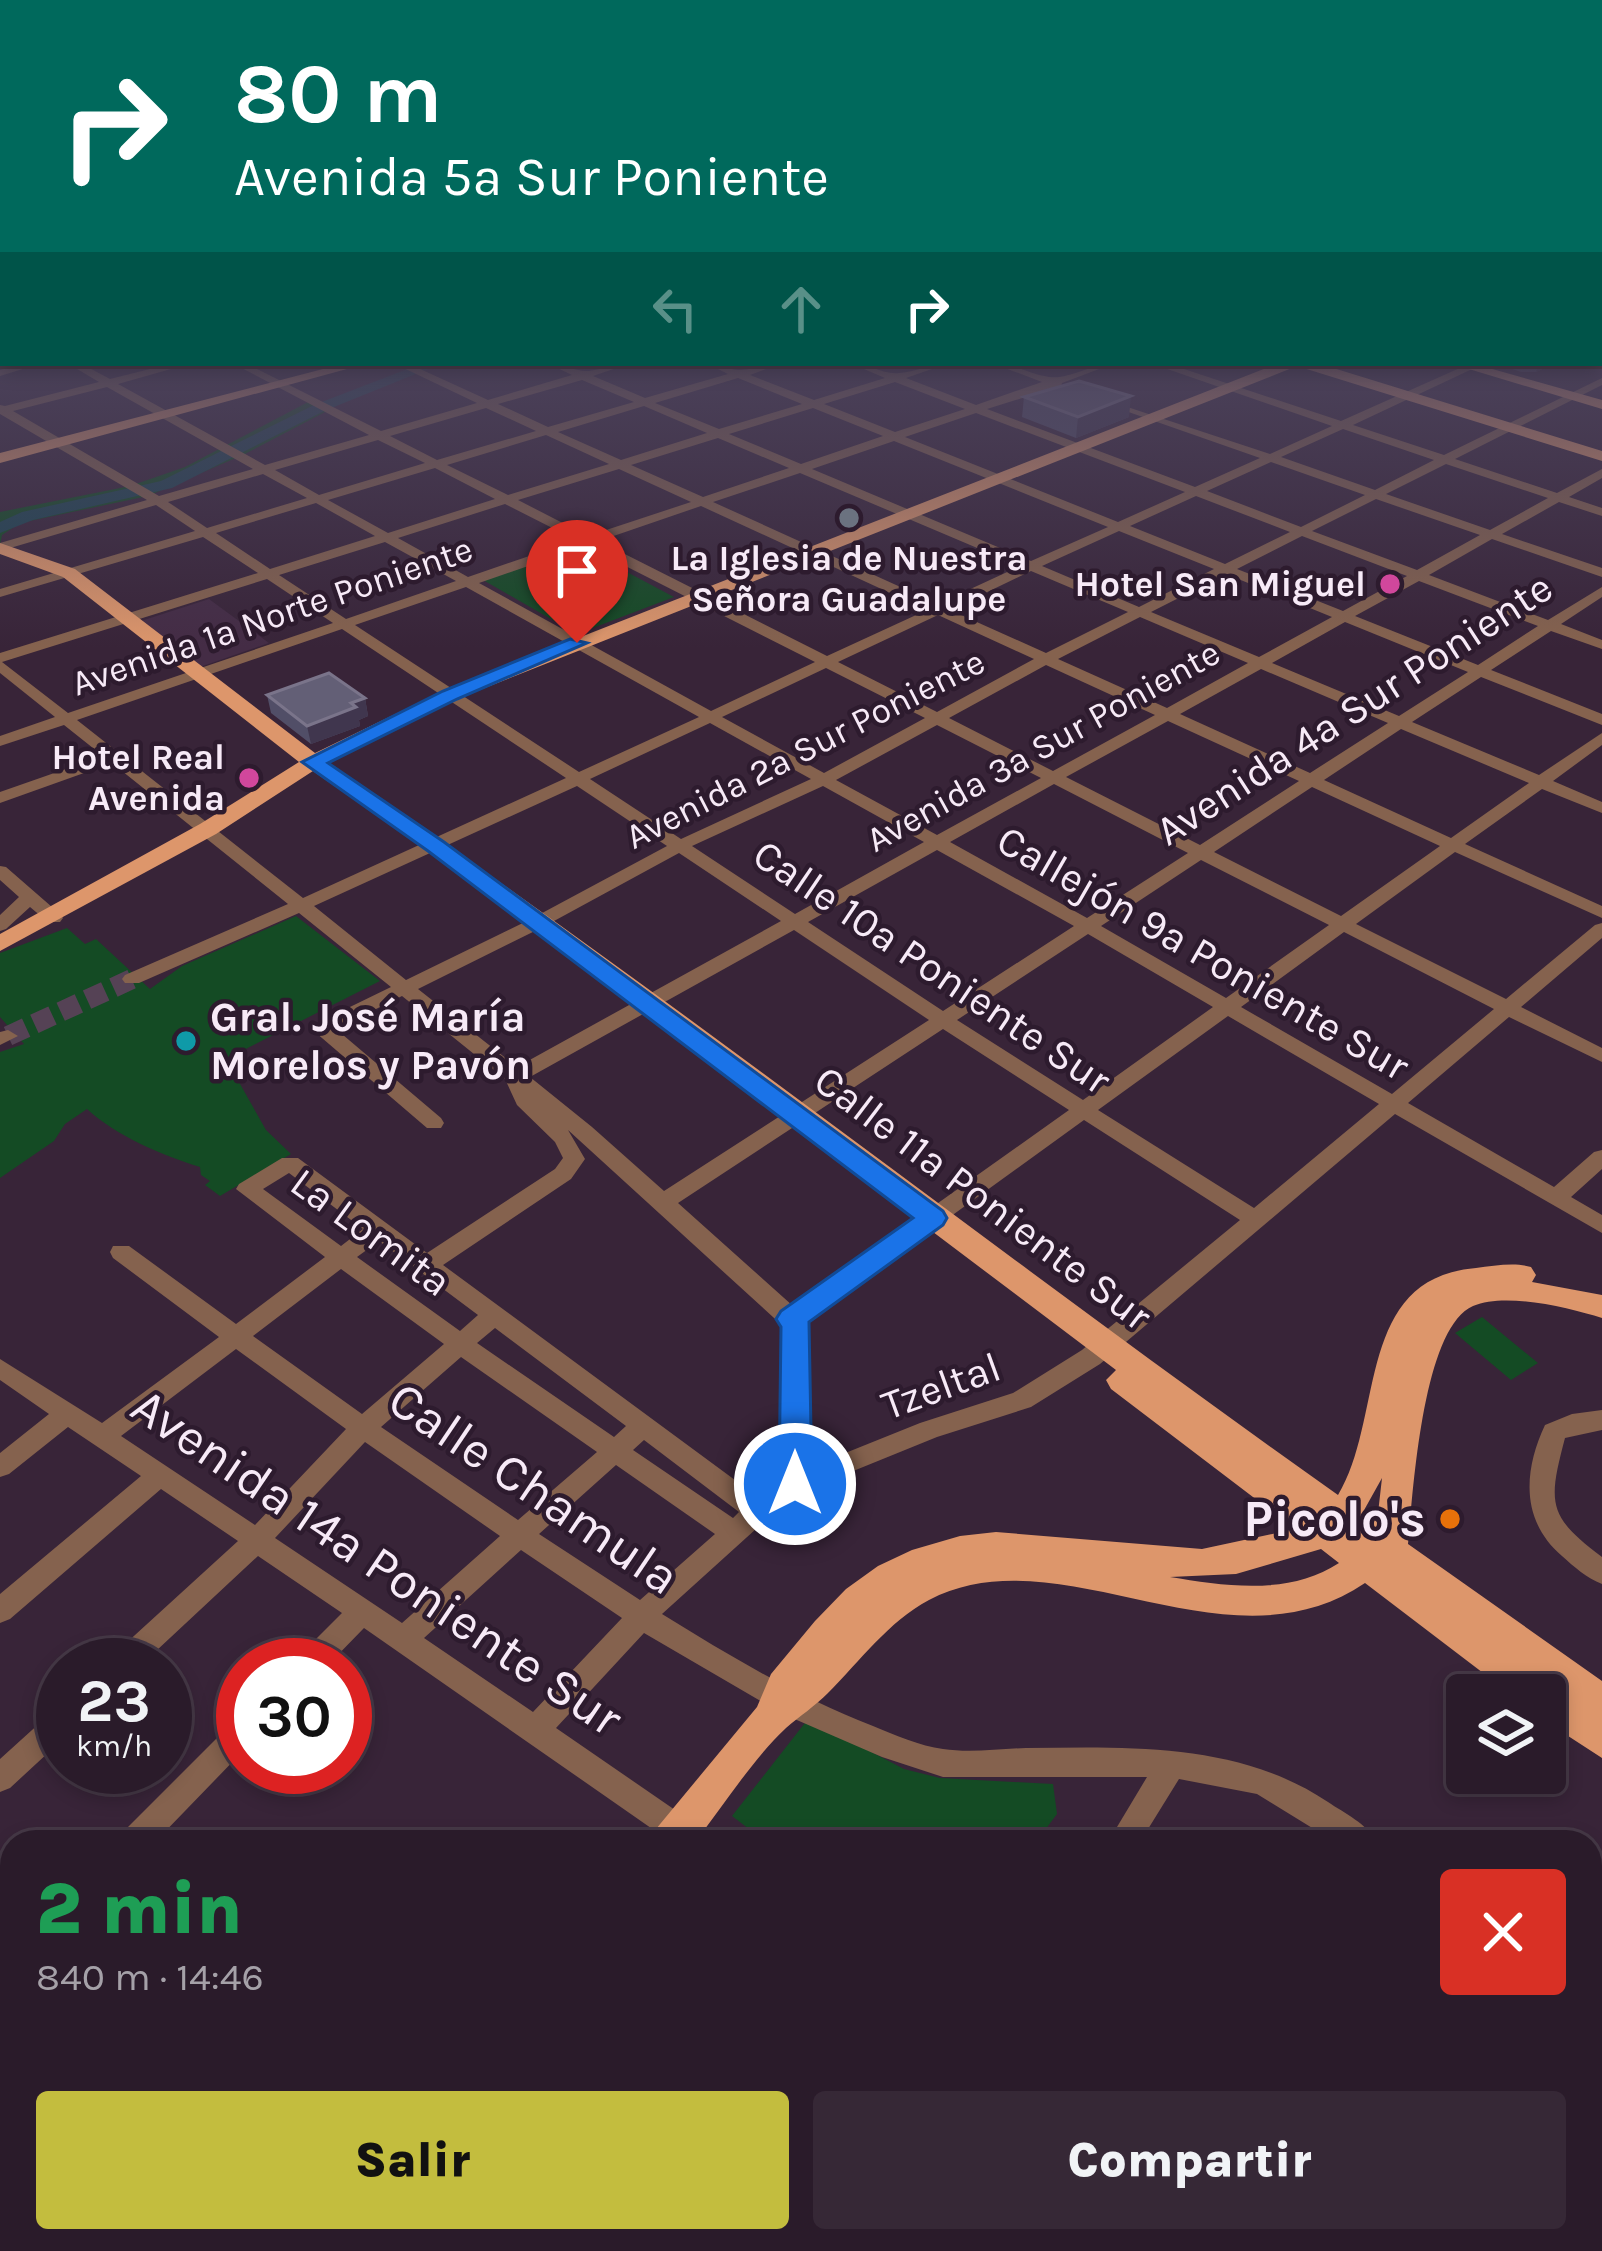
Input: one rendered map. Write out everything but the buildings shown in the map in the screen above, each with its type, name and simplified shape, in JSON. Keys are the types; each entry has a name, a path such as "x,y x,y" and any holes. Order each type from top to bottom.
{"main road":[{"path":"0,458 84,438"},
{"path":"0,944 54,918 311,765 450,695 1099,438"},
{"path":"1543,438 1602,456"},
{"name":"Calle 11a Poniente Sur","path":"0,548 58,574 1379,1557 1516,1674"},
{"path":"688,1830 837,1621 876,1584 926,1556 982,1546 1046,1544 1178,1565 1225,1564 1335,1524 1371,1459 1394,1351 1409,1316 1424,1298 1445,1282 1488,1274 1546,1275 1602,1288"},
{"path":"780,1706 895,1603 940,1579 986,1570 1039,1569 1203,1599 1266,1604 1315,1595 1379,1557 1429,1334 1441,1316 1457,1300 1500,1291 1545,1294 1602,1307"},
{"name":"Calle 11a Poniente Sur","path":"1379,1557 1602,1702"},
{"name":"Calle 11a Poniente Sur","path":"1566,1714 1602,1741"}],"street":[{"path":"57,438 66,443"},
{"path":"60,438 66,443"},
{"name":"Callejón 9a Poniente Sur","path":"210,438 1088,926 1602,1225"},
{"path":"0,548 144,494 266,468 372,438"},
{"path":"383,438 1602,1056"},
{"path":"0,593 522,438"},
{"path":"557,438 1602,913"},
{"path":"0,662 706,438"},
{"path":"729,438 1602,808"},
{"name":"Avenida 1a Norte Poniente","path":"0,741 886,438"},
{"path":"897,438 1602,720"},
{"path":"1057,438 1602,645"},
{"path":"1215,438 1602,573"},
{"path":"132,979 429,850 1314,438"},
{"path":"1380,438 1602,512"},
{"name":"Avenida 2a Sur Poniente","path":"434,1123 322,1028 530,927 682,844 821,781 1046,659 1490,438"},
{"name":"Calle 10a Poniente Sur","path":"66,443 943,1020 1256,1220"},
{"name":"Avenida 3a Sur Poniente","path":"515,1077 1602,473"},
{"name":"Avenida 4a Sur Poniente","path":"663,1202 1602,591"},
{"path":"0,662 515,1077 792,1319 796,1327 795,1484"},
{"path":"792,1319 1602,738"},
{"path":"0,798 115,757"},
{"path":"0,871 54,918"},
{"path":"0,924 31,896"},
{"name":"Tzeltal","path":"536,1729 642,1617 758,1511 795,1484 929,1430 1022,1400 1098,1351 1602,929"},
{"path":"427,1264 563,1174 574,1160 572,1146 517,1091 515,1077"},
{"path":"1556,1198 1602,1157"},
{"name":"La Lomita","path":"734,1533 337,1257 247,1189 290,1163 758,1511"},
{"path":"102,1437 380,1228"},
{"name":"Calle Chamula","path":"122,1252 363,1428 780,1706 943,1763 1213,1770 1272,1786 1342,1830"},
{"path":"151,1638 254,1543 363,1428 495,1314"},
{"name":"Avenida 14a Poniente Sur","path":"0,1368 254,1543 404,1638 671,1830"},
{"path":"0,1467 68,1413"},
{"path":"1602,1420 1554,1432 1540,1500 1554,1537 1602,1573"},
{"path":"404,1638 644,1426"},
{"path":"0,1611 158,1476"},
{"path":"335,1638 361,1612"},
{"path":"0,1778 36,1745"},
{"path":"146,1830 216,1758"},
{"path":"1131,1830 1172,1766"}],"shaded area":[{"path":"209,599 269,643 200,667 141,621"}],"green space":[{"path":"240,438 275,438 148,496 20,523 2,535 0,545 0,512 130,486 185,467"},
{"path":"578,546 674,597 577,634 483,580"},
{"path":"296,916 380,981 226,1059 266,1130 291,1154 220,1196 205,1185 210,1181 201,1175 200,1167 140,1144 87,1109 65,1124 54,1141 0,1178 0,1052 24,1044 0,1017 0,953 67,928 85,944 96,939 150,989 182,966"},
{"path":"1482,1317 1538,1363 1511,1380 1455,1333"},
{"path":"808,1719 904,1769 940,1778 1053,1784 1057,1814 1045,1830 750,1830 732,1816"}],"waterway":[{"path":"0,528 28,516 166,485 259,438"}],"tunnel":[{"path":"8,1036 132,979"}],"place":[{"name":"La Iglesia de Nuestra Señora Guadalupe","path":"849,518"},
{"name":"Hotel San Miguel","path":"1390,584"},
{"name":"Hotel Real Avenida","path":"249,778"},
{"name":"Gral. José María Morelos y Pavón","path":"186,1041"},
{"name":"Picolo's","path":"1450,1519"}],"route":[{"path":"577,643 450,695 313,762 436,846 933,1218 792,1319 796,1327 795,1484"}]}
